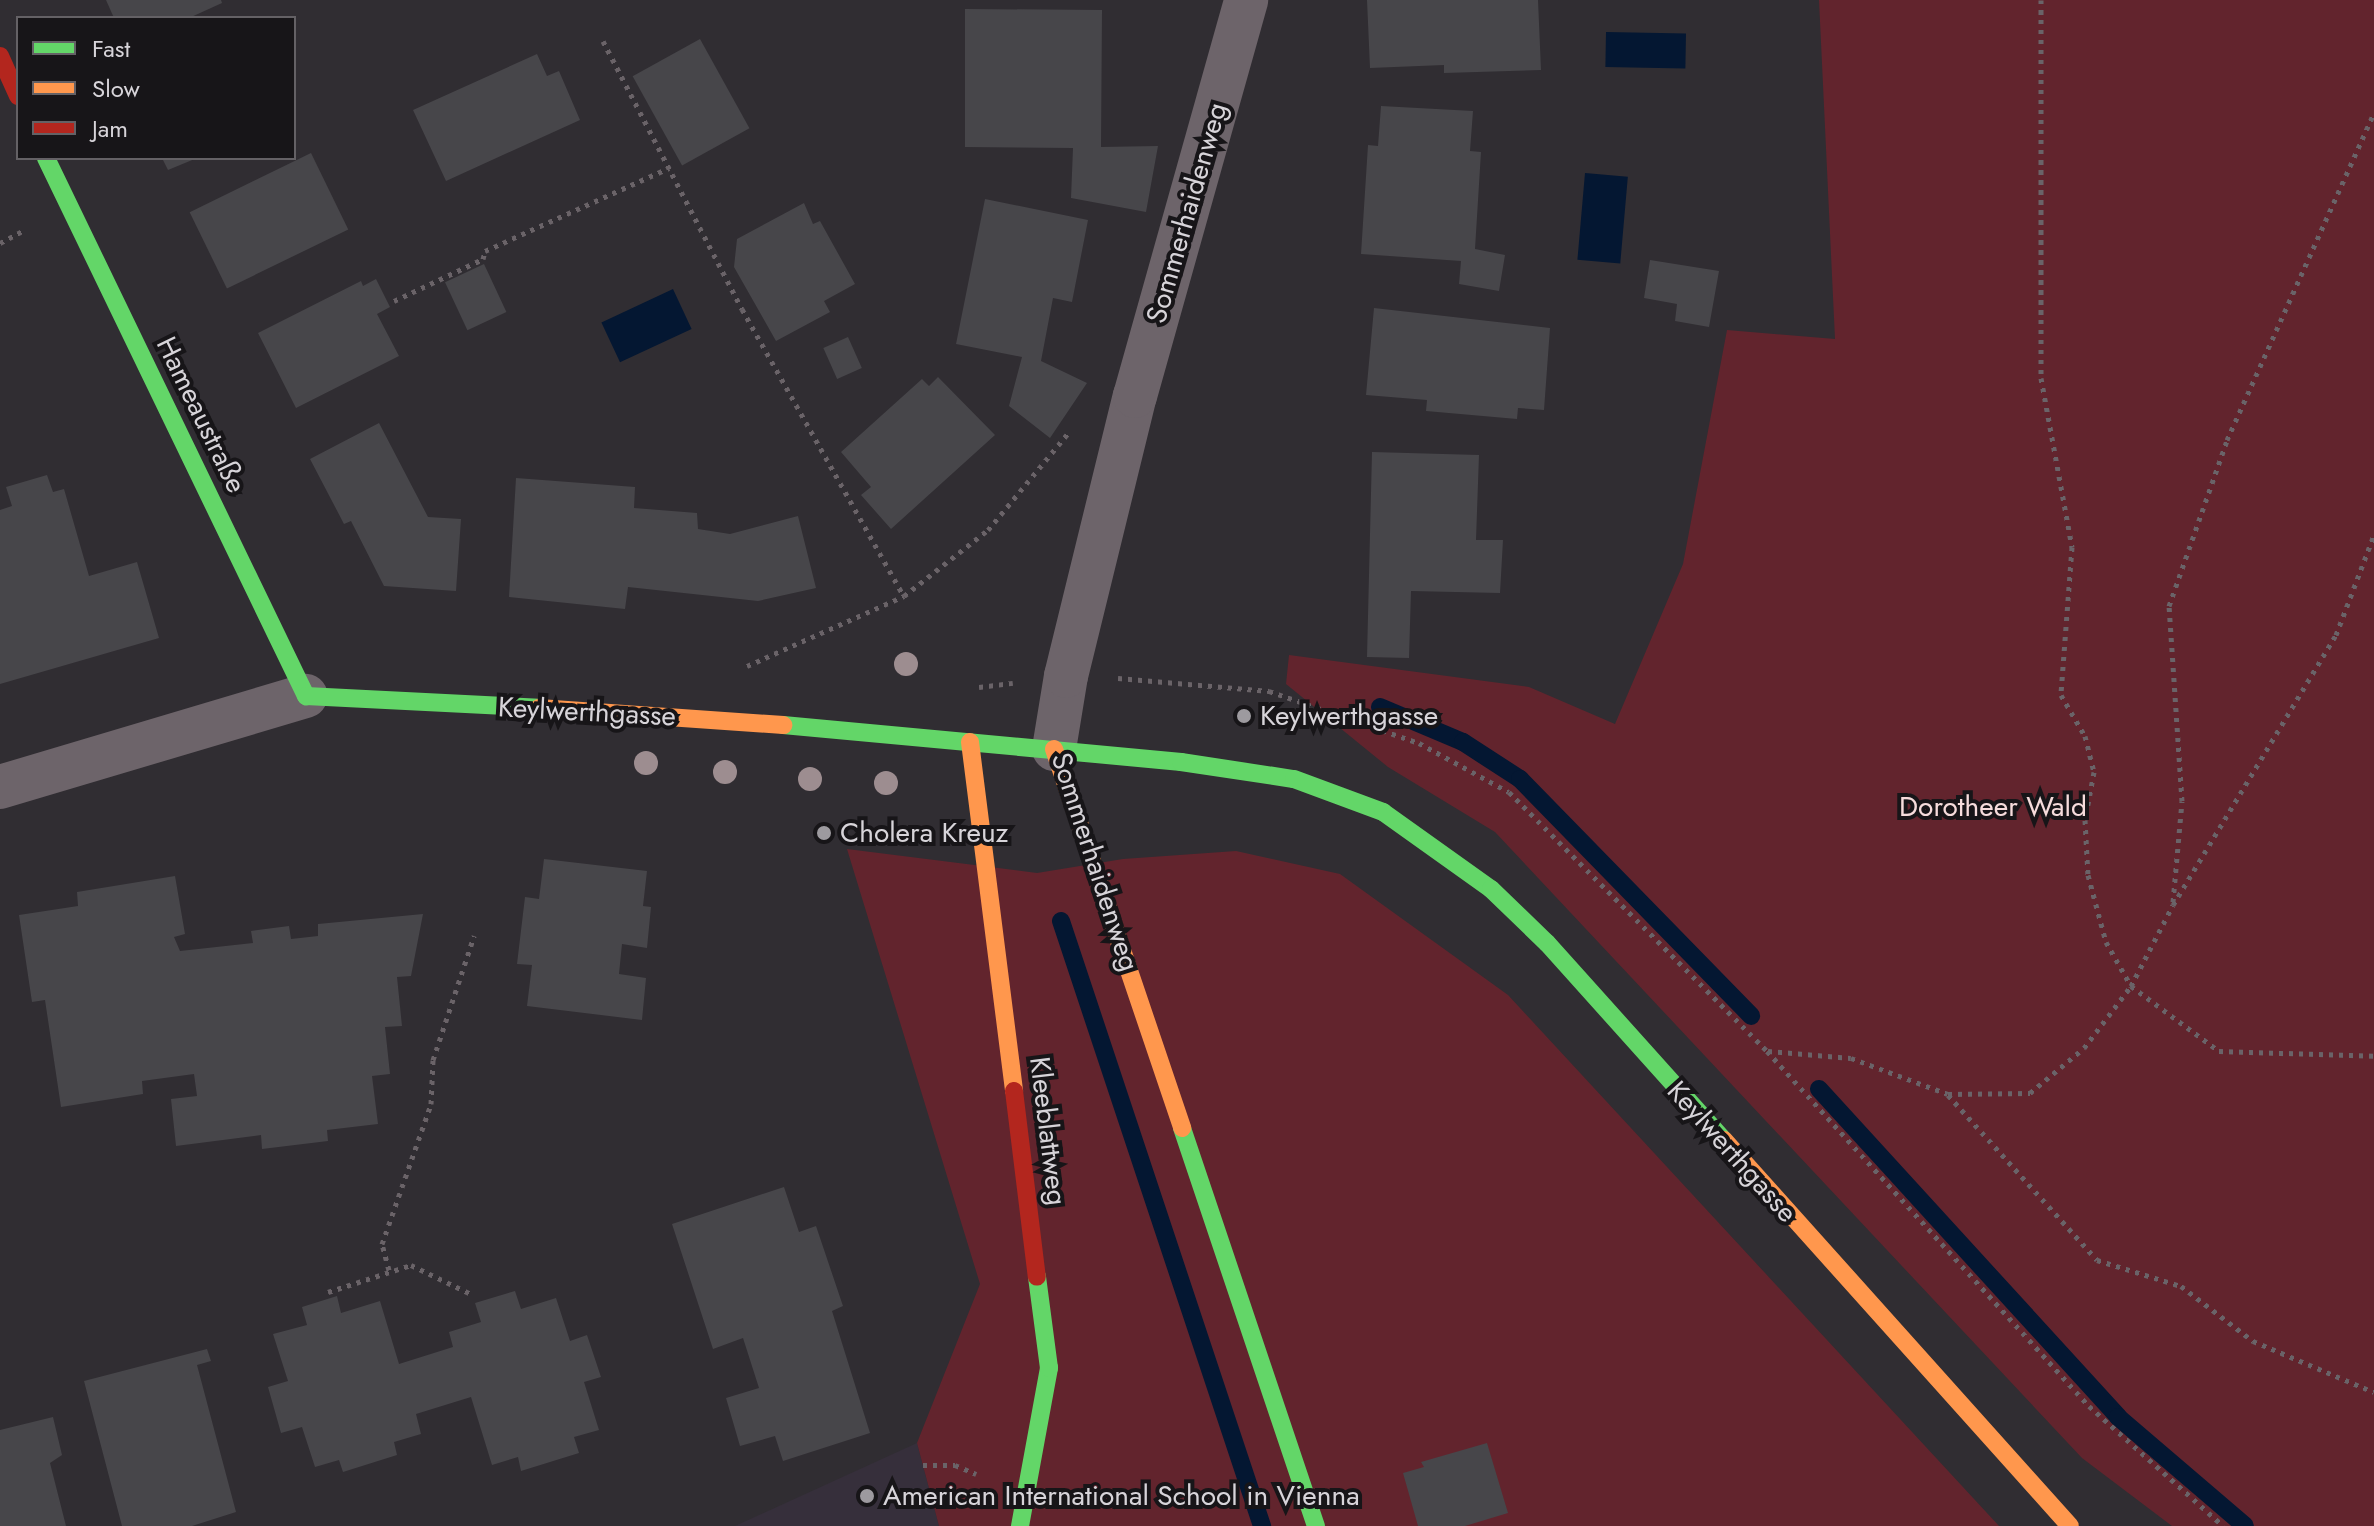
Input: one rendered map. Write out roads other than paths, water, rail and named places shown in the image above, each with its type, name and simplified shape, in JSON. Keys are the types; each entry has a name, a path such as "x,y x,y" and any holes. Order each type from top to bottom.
{"main road":[{"path":"0,56 16,92"},
{"name":"Hameaustraße","path":"47,160 306,696"},
{"name":"Keylwerthgasse","path":"306,696 737,720 1054,749 1294,779 1383,812 1438,847 1491,889 1547,943 2070,1526"},
{"name":"Kleeblattweg","path":"970,742 1049,1368 1020,1526"},
{"name":"Sommerhaidenweg","path":"1054,749 1316,1526"}],"street":[{"name":"Sommerhaidenweg","path":"1054,749 1066,676 1135,396 1246,0"},
{"name":"Keylwerthgasse","path":"0,787 306,696"}],"water":[{"path":"1606,32 1686,33 1685,68 1605,67"},
{"path":"1585,173 1628,177 1620,263 1577,260"},
{"path":"673,289 692,329 620,362 601,322"}],"waterway":[{"path":"1380,707 1463,742 1520,779 1751,1016"},
{"path":"1061,921 1262,1526"},
{"path":"1819,1089 2118,1417 2245,1526"}],"place":[{"name":"Keylwerthgasse","path":"1244,716"},
{"name":"Cholera Kreuz","path":"824,833"},
{"name":"American International School in Vienna","path":"867,1496"}],"park label":[{"name":"Dorotheer Wald","path":"1993,807"}]}
